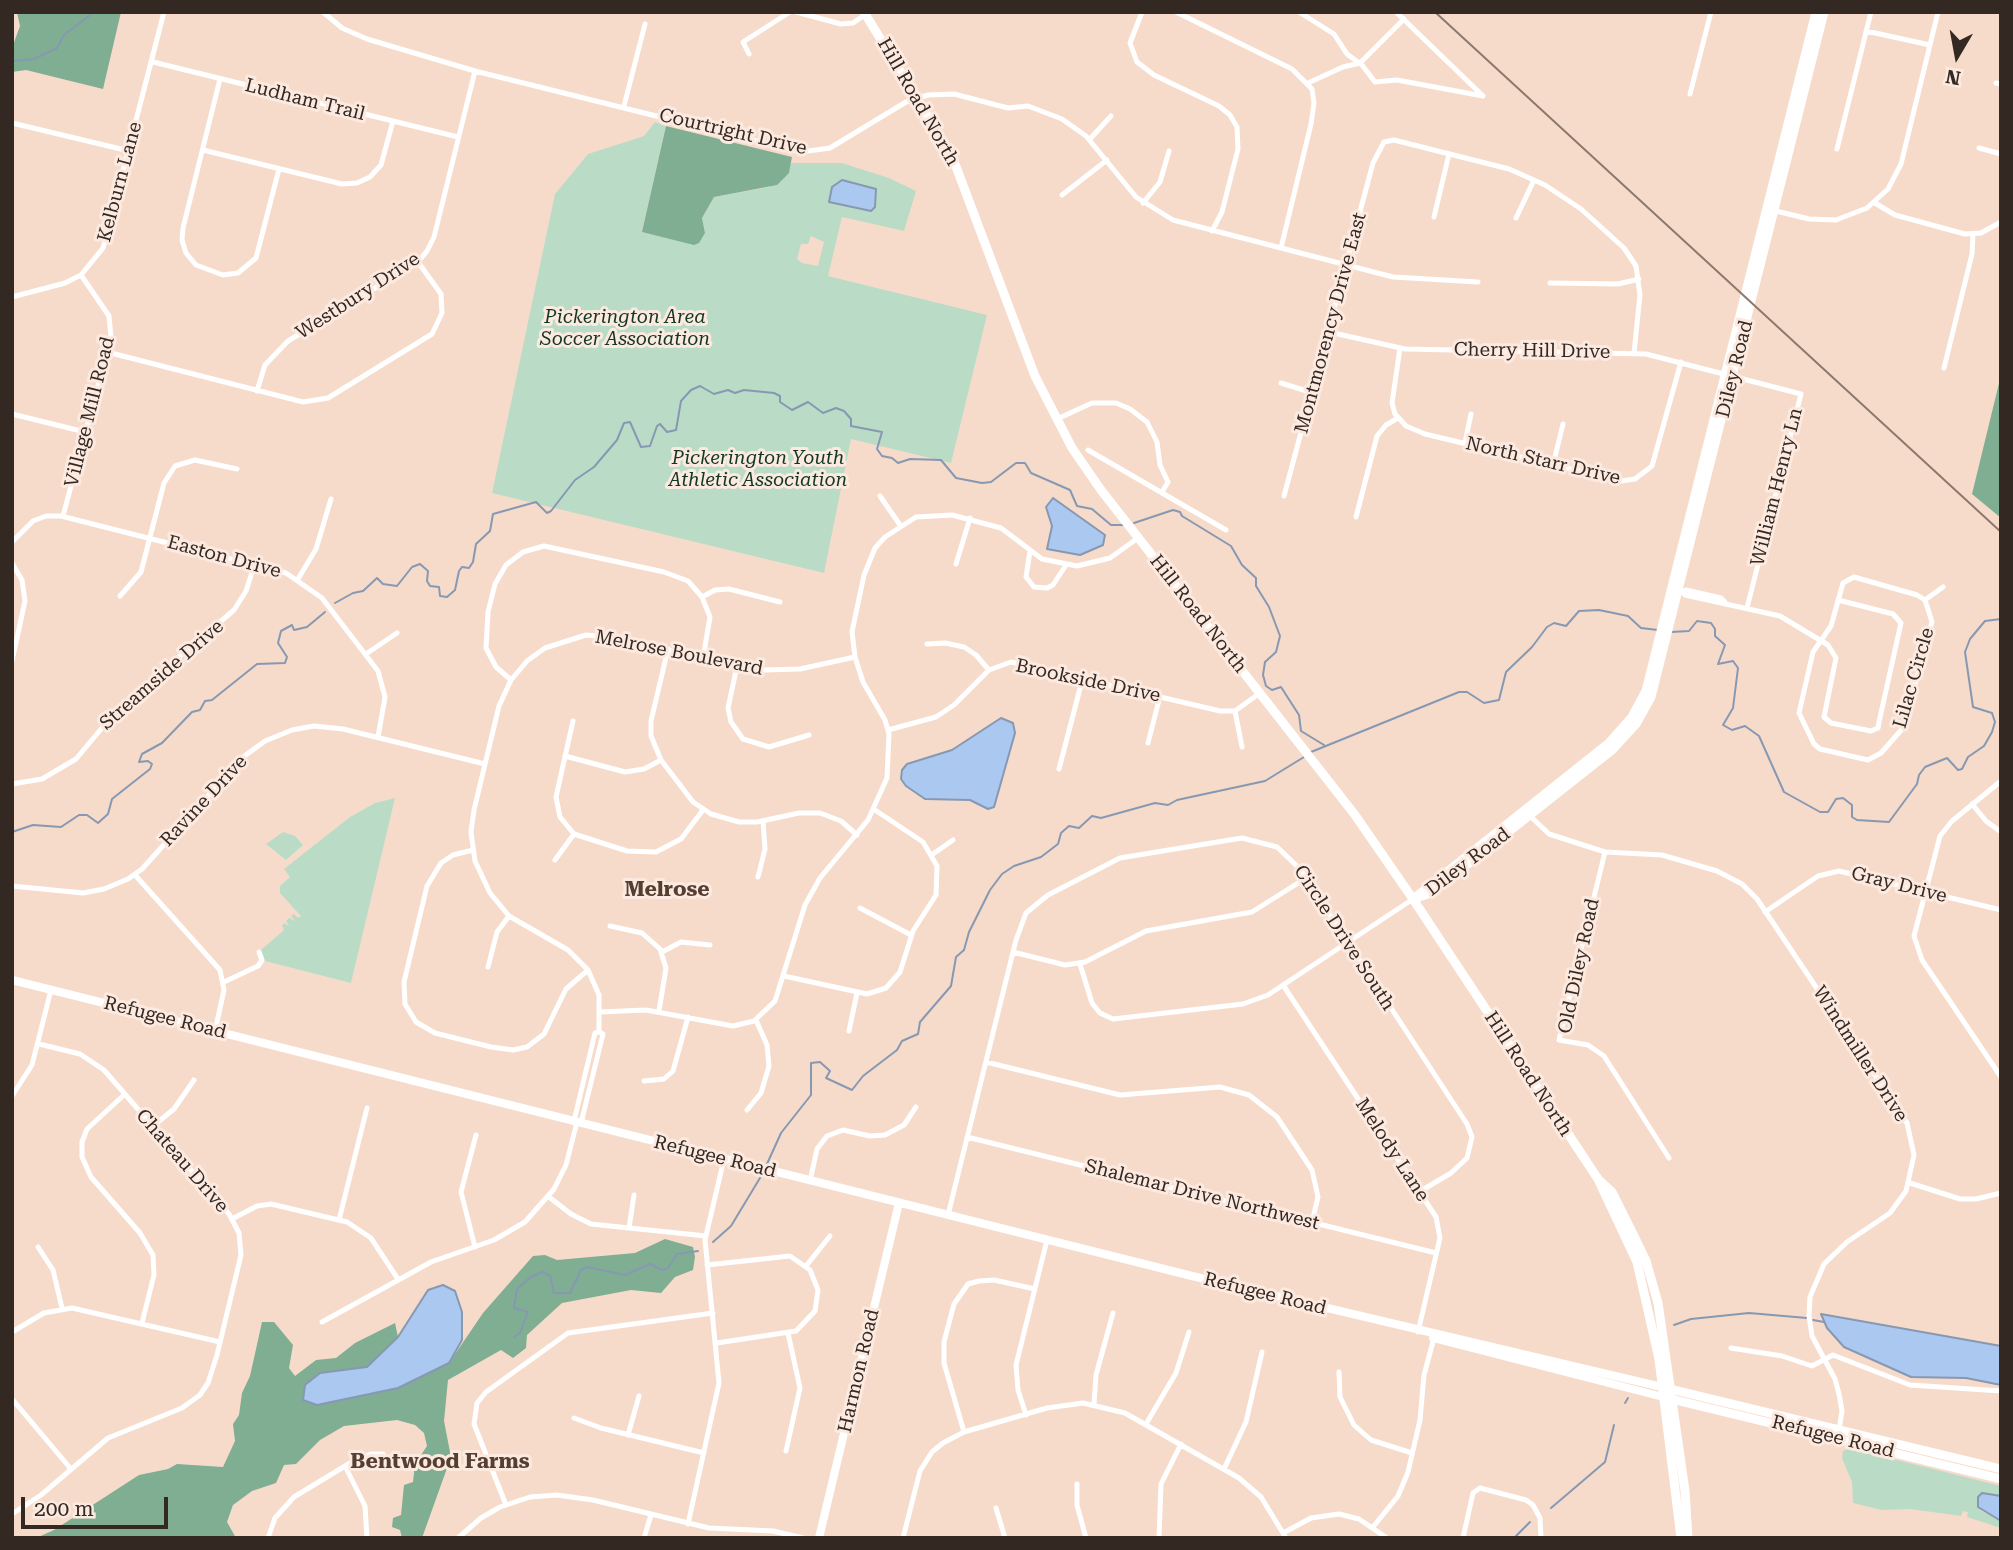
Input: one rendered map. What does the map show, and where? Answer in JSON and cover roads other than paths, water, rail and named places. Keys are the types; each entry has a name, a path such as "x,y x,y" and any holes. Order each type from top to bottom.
{"main road":[{"name":"Diley Road","path":"1413,899 1527,813 1603,748 1624,727 1646,691 1678,591 1816,12"},
{"name":"Diley Road","path":"1770,210 1824,12"},
{"name":"Hill Road North","path":"865,13 918,98 958,170 1035,376 1056,420 1084,467 1317,765 1413,899 1609,1195 1637,1260 1647,1292 1667,1393"},
{"name":"Refugee Road","path":"12,980 1419,1332 1542,1367 1564,1372 1569,1369 1734,1410 1750,1412 1758,1409 2001,1469"},
{"name":"Harmon Road","path":"819,1538 899,1203"},
{"name":"Refugee Road","path":"1434,1337 1667,1393 2001,1479"},
{"path":"1667,1393 1681,1538"},
{"path":"1667,1393 1688,1538"}],"street":[{"name":"Kelburn Lane","path":"81,275 103,248 110,230 164,12"},
{"name":"Courtright Drive","path":"323,12 342,27 367,39 475,71 801,152 830,148 918,98 954,94 1008,108 1028,106 1062,119 1090,139 1143,203 1166,217 1411,281 1478,282"},
{"path":"748,54 743,42 790,12"},
{"path":"796,12 841,24 853,23 865,13"},
{"path":"1142,12 1130,43 1137,62 1154,75 1219,106 1230,115 1237,127 1238,149 1222,212 1212,231"},
{"path":"1176,12 1292,69 1308,83 1314,96 1314,110 1281,248"},
{"path":"1299,12 1318,21 1338,39 1350,57 1360,63 1376,82 1397,80 1483,96 1396,12"},
{"path":"1318,21 1322,12"},
{"path":"1690,94 1711,12"},
{"path":"1837,149 1871,12"},
{"path":"1770,210 1818,220 1851,216 1875,203 1893,181 1901,164 1938,12"},
{"path":"1308,83 1343,67 1360,63 1404,19"},
{"path":"624,106 645,24"},
{"path":"1866,31 1930,46"},
{"name":"Ludham Trail","path":"152,62 458,137"},
{"name":"Westbury Drive","path":"257,391 265,365 288,341 418,262 434,237 475,71"},
{"path":"220,79 181,240 186,253 196,265 223,275 238,273 256,258 279,169"},
{"path":"1090,139 1111,116"},
{"path":"202,150 342,184 357,183 370,177 381,165 393,121"},
{"path":"12,123 129,151"},
{"name":"Montmorency Drive East","path":"1284,496 1379,150 1384,142 1394,140 1449,154"},
{"path":"1979,148 2001,154"},
{"path":"1143,203 1160,183 1169,151"},
{"path":"1434,217 1449,154 1509,169 1569,200 1624,248 1636,266 1639,279 1634,353"},
{"path":"1062,195 1107,160"},
{"path":"1516,218 1534,180"},
{"path":"1875,203 1895,215 1973,234 1988,230 2001,222"},
{"path":"1944,369 1972,254 1973,234"},
{"path":"107,352 303,402 328,398 432,334 442,313 442,294 418,262"},
{"path":"12,297 65,283 81,275"},
{"name":"Village Mill Road","path":"64,516 107,352 109,316 81,275"},
{"path":"1550,283 1618,284 1639,279"},
{"name":"Cherry Hill Drive","path":"1329,332 1400,348 1634,353 1729,375"},
{"path":"1356,517 1377,436 1386,425 1398,418 1392,393 1400,348"},
{"name":"North Starr Drive","path":"1398,418 1419,432 1621,481 1644,475 1655,459 1681,362"},
{"name":"William Henry Ln","path":"1729,375 1801,394 1747,608"},
{"path":"1281,383 1313,393"},
{"path":"1056,420 1093,403 1116,404 1130,409 1147,422 1157,442 1160,465 1168,482 1162,492"},
{"path":"12,414 85,432"},
{"path":"1465,443 1471,414"},
{"path":"1553,465 1563,424"},
{"path":"1088,450 1226,530"},
{"path":"120,596 141,572 164,483 175,466 195,460 237,469"},
{"path":"880,496 900,525"},
{"path":"298,579 316,549 331,499"},
{"path":"600,1012 659,1011 733,1026 756,1020 775,1001 799,918 811,892 875,810 889,770 888,730 863,682 855,657 853,625 864,575 876,548 900,525 930,514 970,518 1007,532 1042,559 1084,566 1123,551 1138,538"},
{"name":"Easton Drive","path":"12,542 33,521 46,516 64,516 255,563 298,579 326,603 379,671 385,690 378,737"},
{"path":"956,564 970,518"},
{"path":"512,680 492,661 485,634 498,578 509,563 523,552 537,547 558,547 664,572 688,581 702,597 710,624 703,658"},
{"path":"1030,551 1026,577 1034,587 1047,588 1053,585 1066,565"},
{"name":"Streamside Drive","path":"12,784 53,775 76,759 117,710 234,610 246,591 255,563"},
{"path":"12,564 22,580 25,601 12,661"},
{"name":"Lilac Circle","path":"1854,578 1912,592 1925,600 1931,622 1905,723 1891,743 1868,760 1820,749 1814,744 1801,718 1799,704 1810,661 1831,626 1838,600 1843,583 1854,578"},
{"path":"1925,600 1943,587"},
{"path":"702,597 715,590 729,589 780,602"},
{"path":"1678,591 1686,590 1721,598 1725,602 1780,615 1821,641 1835,653 1836,658 1824,717 1831,723 1866,731 1875,730 1901,623 1893,614 1838,600"},
{"path":"366,654 397,633"},
{"name":"Melrose Boulevard","path":"322,1322 431,1262 475,1247 516,1228 549,1197 566,1165 595,1032 599,1032 597,988 587,970 568,950 509,916 484,884 473,850 472,817 499,706 512,680 537,653 577,636 608,635 737,666 789,670 855,657"},
{"path":"927,644 945,643 964,647 976,654 989,670"},
{"path":"668,649 651,728 653,743 661,760 689,799 703,810 732,821 764,821 799,813 820,813 841,821 857,835"},
{"name":"Brookside Drive","path":"888,730 923,723 943,713 989,670 1004,663 1018,662 1214,710 1235,710"},
{"path":"737,666 728,708 731,722 743,739 769,747 809,735"},
{"path":"1059,769 1083,677"},
{"path":"1242,747 1235,710 1260,693"},
{"path":"1148,743 1160,696"},
{"path":"573,721 557,783 556,803 563,823 574,834 627,851 656,852 681,839 703,810"},
{"name":"Ravine Drive","path":"12,886 83,893 115,886 135,875 243,757 265,741 292,730 314,726 343,729 485,764"},
{"path":"565,756 625,772 638,771 661,760"},
{"path":"2001,780 1952,821 1940,836 1914,932 1917,951 2001,1077"},
{"path":"1972,804 2001,832"},
{"path":"784,976 857,993 874,994 891,985 900,972 911,935 936,895 938,873 933,855 918,837 875,810"},
{"name":"Windmiller Drive","path":"1527,813 1549,834 1605,852 1662,855 1717,871 1742,884 1765,912 1907,1123 1914,1154 1910,1183 1890,1213 1847,1242 1824,1264 1816,1278 1809,1318 1812,1336 1839,1394 1842,1411 1839,1431"},
{"path":"758,877 765,849 764,821"},
{"path":"555,860 574,834"},
{"name":"Circle Drive South","path":"948,1215 1023,919 1036,903 1127,856 1249,838 1283,851 1306,878 1467,1124 1472,1137 1467,1158 1451,1173 1419,1192"},
{"path":"933,855 953,840"},
{"path":"473,850 453,855 441,863 427,886 404,982 405,1004 416,1022 435,1033 491,1047 513,1050 527,1047 544,1034 570,983 587,970"},
{"name":"Old Diley Road","path":"1605,852 1559,1040 1588,1045 1604,1056 1669,1158"},
{"name":"Gray Drive","path":"1765,912 1818,876 1832,872 1851,872 2001,910"},
{"path":"135,875 216,964 224,982 223,1003 215,1031"},
{"path":"1013,953 1065,965 1080,964 1146,931 1250,913 1306,878"},
{"path":"1080,964 1092,1003 1100,1013 1113,1019 1243,1004 1283,985 1413,899"},
{"path":"860,908 911,935"},
{"path":"488,967 497,932 509,916"},
{"path":"610,926 645,935 662,952 666,975 659,1011"},
{"path":"662,952 681,942 710,945"},
{"path":"224,982 258,967 262,960 259,952"},
{"name":"Melody Lane","path":"1283,985 1438,1223 1440,1238 1419,1332"},
{"path":"12,1096 29,1071 51,990"},
{"path":"849,1031 857,993"},
{"path":"644,1081 664,1079 673,1071 688,1017"},
{"path":"747,1110 761,1093 769,1066 767,1045 756,1020"},
{"name":"Chateau Drive","path":"12,1514 35,1500 108,1438 194,1400 208,1383 241,1255 239,1233 232,1219 125,1094 87,1056 38,1044"},
{"path":"986,1062 1120,1095 1220,1087 1249,1095 1277,1117 1312,1170 1318,1197 1312,1222"},
{"path":"153,1126 174,1109 194,1080"},
{"path":"125,1094 87,1129 82,1142 82,1157 91,1177 140,1233 153,1255 154,1275 142,1323"},
{"path":"810,1181 817,1149 827,1136 843,1130 870,1136 885,1135 904,1125 916,1107"},
{"path":"339,1220 366,1108"},
{"path":"475,1247 461,1192 476,1135"},
{"name":"Shalemar Drive Northwest","path":"967,1137 1436,1253"},
{"path":"688,1524 719,1384 706,1236 724,1159"},
{"path":"1910,1183 1960,1199 1976,1199 2001,1193"},
{"path":"629,1228 634,1195"},
{"path":"549,1197 584,1222 706,1236"},
{"path":"232,1219 257,1206 271,1204 354,1225 371,1238 398,1279"},
{"path":"806,1266 830,1236"},
{"path":"1026,1415 1018,1390 1016,1365 1046,1240"},
{"path":"38,1247 53,1270 62,1308"},
{"path":"707,1265 778,1255 792,1257 806,1266 816,1283 817,1304 807,1323 789,1333 717,1343"},
{"path":"964,1432 944,1363 946,1332 957,1298 968,1284 987,1280 1035,1289"},
{"path":"12,1332 44,1313 62,1308 89,1310 220,1342"},
{"path":"506,1505 479,1445 474,1424 477,1403 486,1392 568,1333 713,1313"},
{"path":"1094,1404 1096,1375 1113,1313"},
{"path":"1146,1424 1176,1373 1189,1332"},
{"path":"786,1451 800,1388 789,1333"},
{"path":"1373,1527 1398,1496 1412,1453 1423,1379 1434,1337"},
{"path":"1731,1348 1782,1356 1812,1366 1833,1355 1910,1385 2001,1391"},
{"path":"1224,1469 1246,1422 1262,1352"},
{"path":"1339,1372 1340,1397 1354,1425 1371,1440 1412,1453"},
{"path":"628,1435 639,1396"},
{"path":"12,1399 71,1469"},
{"path":"903,1538 924,1464 937,1447 964,1432 1068,1404 1094,1404 1114,1408 1224,1469 1261,1497 1284,1535 1311,1518 1331,1514 1352,1517 1373,1527 1387,1538"},
{"path":"574,1418 628,1435 704,1453"},
{"path":"1159,1538 1161,1484 1181,1444"},
{"path":"268,1538 275,1518 289,1502 368,1454 383,1454"},
{"path":"345,1466 365,1506 367,1538"},
{"path":"1077,1484 1077,1505 1086,1538"},
{"path":"1463,1538 1474,1493 1480,1488 1526,1500 1540,1518 1541,1538"},
{"path":"458,1538 481,1518 506,1505 530,1497 557,1495 709,1528 773,1531 803,1538"},
{"path":"996,1508 1004,1538"},
{"path":"644,1538 651,1515"}],"water":[{"path":"842,180 876,189 875,207 871,211 829,202 832,187"},
{"path":"1053,498 1105,535 1103,545 1080,555 1047,549 1052,526 1046,507"},
{"path":"1001,718 1013,723 1015,733 994,807 988,809 970,800 925,799 906,786 901,779 902,770 907,764 952,750"},
{"path":"443,1285 455,1291 462,1312 462,1340 449,1363 398,1388 317,1405 303,1400 305,1385 320,1373 367,1367 398,1337 428,1290"},
{"path":"1821,1314 2001,1346 2001,1385 1966,1378 1911,1377 1844,1347 1827,1328"},
{"path":"1982,1493 2001,1496 2001,1521 1978,1507 1978,1497"}],"waterway":[{"path":"12,61 34,59 57,48 64,35 94,12"},
{"path":"335,603 353,593 363,591 377,578 383,584 397,586 412,567 420,564 428,571 427,581 430,586 439,587 440,596 447,597 455,590 459,571 462,567 469,568 473,562 476,544 490,531 493,514 536,502 547,513 551,511 575,480 594,467 617,440 624,423 630,422 641,447 650,446 660,424 667,432 676,430 681,401 691,390 700,386 714,394 728,390 735,393 744,390 774,393 780,396 780,402 792,410 808,402 823,413 836,408 844,411 851,419 851,426 882,432 877,449 882,456 892,458 898,463 910,459 941,460 956,478 991,482 1016,463 1025,463 1031,473 1070,490 1077,506 1092,509 1111,525 1124,525"},
{"path":"1134,523 1173,510 1231,546 1242,565 1256,578 1256,586 1269,607 1280,636 1276,652 1265,662 1263,675 1266,686 1272,690 1281,687 1299,715 1301,731 1324,745"},
{"path":"1311,752 1459,692 1467,692 1484,703 1499,700 1506,672 1532,647 1547,627 1554,623 1566,626 1579,611 1599,610 1628,616 1641,628 1658,630"},
{"path":"12,832 33,825 61,827 79,815 87,815 98,823 108,814 112,799 150,769 152,764 148,761 139,762 142,754 162,743 192,712 200,710 205,701 212,700 257,664 285,663 287,657 278,643 281,631 292,625 294,630 307,627 325,612"},
{"path":"1671,632 1689,631 1697,621 1711,623 1715,636 1725,645 1718,664 1733,661 1738,668 1733,708 1723,725 1732,730 1745,726 1759,736 1784,792 1820,812 1828,812 1836,799 1843,798 1852,805 1852,817 1857,820 1889,822 1917,784 1925,767 1947,758 1958,770 1962,769 1968,757 1984,746 1992,732 1995,722 1992,713 1973,707 1965,652 1970,639 1985,621 2001,619"},
{"path":"767,1164 781,1133 811,1095 811,1063 820,1062 830,1071 826,1078 852,1090 863,1076 897,1050 902,1041 918,1034 920,1022 951,986 956,957 964,950 969,932 990,890 1002,874 1014,866 1041,857 1058,844 1061,833 1069,826 1079,828 1092,816 1101,818 1155,803 1168,805 1177,800 1265,781 1304,757"},
{"path":"713,1242 731,1226 763,1173"},
{"path":"514,1337 520,1333 528,1312 514,1308 517,1289 531,1277 542,1272 550,1276 554,1293 570,1293 581,1270 587,1267 625,1275 650,1264 662,1270 668,1268 677,1254 698,1251"},
{"path":"1674,1325 1691,1319 1749,1313 1807,1318"},
{"path":"1813,1320 1824,1322"},
{"path":"1625,1403 1628,1398"},
{"path":"1551,1508 1605,1462 1614,1425"},
{"path":"1514,1538 1530,1522"}],"railway":[{"path":"1435,12 2001,532"}],"district":[{"name":"Melrose","path":"667,890"},
{"name":"Bentwood Farms","path":"440,1462"}],"park label":[{"name":"Pickerington Area Soccer Association","path":"625,328"},
{"name":"Pickerington Youth Athletic Association","path":"758,469"}]}
